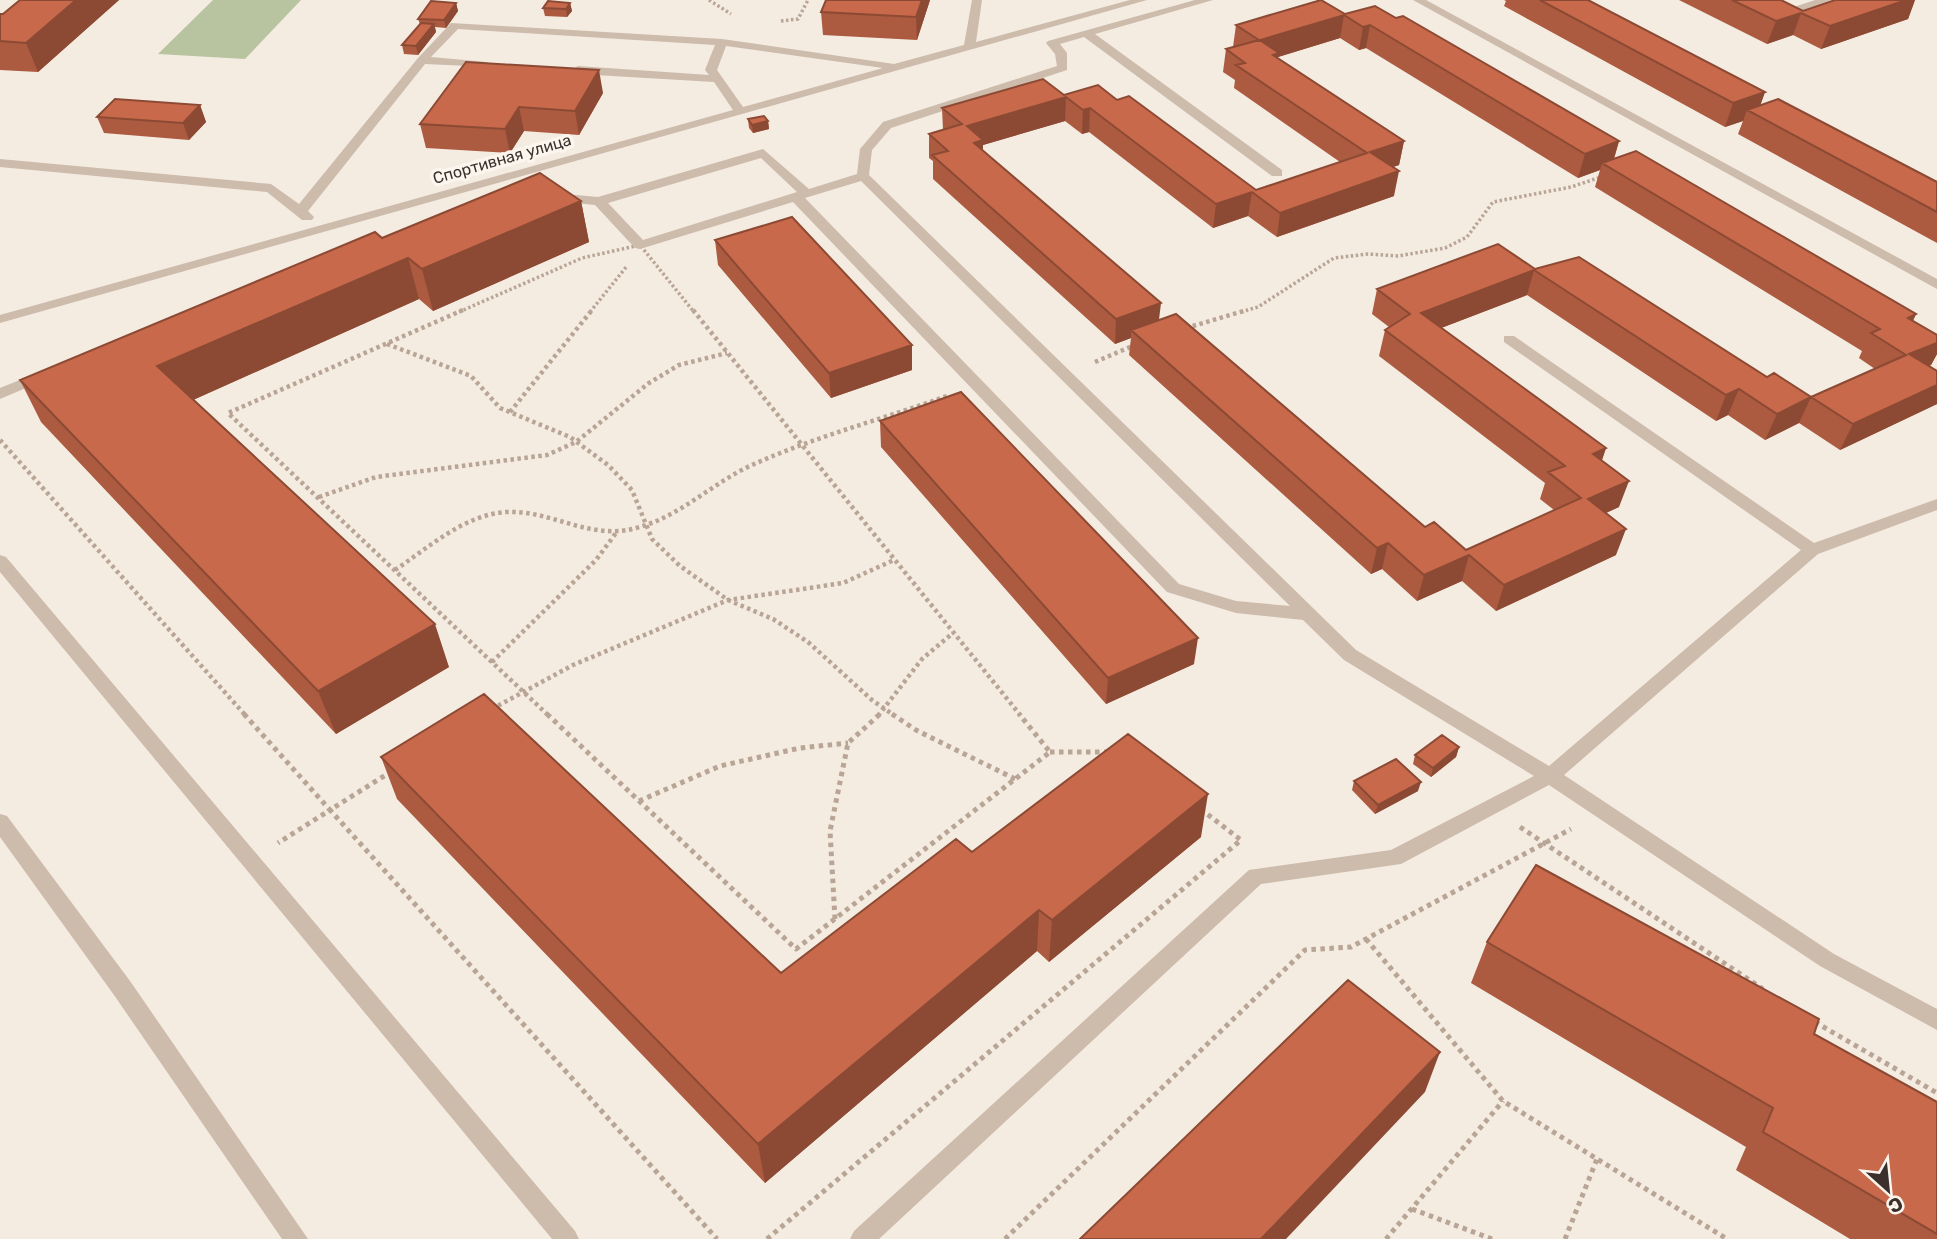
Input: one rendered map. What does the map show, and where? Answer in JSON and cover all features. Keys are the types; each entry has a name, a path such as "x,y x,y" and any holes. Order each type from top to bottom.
{"street":[{"path":"969,47 977,0"},
{"name":"Спортивная улица","path":"0,319 895,66 1142,0"},
{"path":"863,176 866,149 887,125 1063,68 1061,53 1052,43 1208,0"},
{"path":"1418,0 1937,285"},
{"path":"1755,0 1784,14 1826,0"},
{"path":"300,212 422,60 455,25 722,42 895,66"},
{"path":"1086,33 1277,173"},
{"path":"722,42 710,70 739,110"},
{"path":"422,60 501,65"},
{"path":"569,70 718,79"},
{"path":"535,196 599,201 763,153 978,385 1173,588 1236,607 1309,614"},
{"path":"0,163 271,188 321,228"},
{"path":"599,201 637,249 863,176"},
{"path":"863,176 1350,655 1550,776 1827,960 1937,1020"},
{"path":"1509,339 1812,550"},
{"path":"0,394 50,373"},
{"path":"862,1239 1256,876 1394,858 1550,776 1812,550 1937,503"},
{"path":"0,561 567,1239"},
{"path":"0,821 122,988 296,1239"}],"path":[{"path":"709,0 740,18"},
{"path":"774,20 798,19 808,0"},
{"path":"1184,328 1258,307 1334,258 1368,254 1398,256 1445,248 1468,237 1493,202 1571,187 1609,174"},
{"path":"599,243 609,252"},
{"path":"1050,752 727,353 637,249 582,258 228,412 796,949 1050,752 1114,752"},
{"path":"510,412 629,262"},
{"path":"1065,375 1144,341"},
{"path":"387,344 471,376 500,408 576,442 608,465 632,490 652,540 680,566 728,600 773,619 808,642 885,709 916,730 1015,779"},
{"path":"318,498 376,477 547,455 576,442 649,383 679,365 727,353"},
{"path":"395,570 473,520 496,513 524,513 566,527 617,532 644,525 680,510 726,478 752,465 978,385"},
{"path":"0,440 717,1239"},
{"path":"492,662 596,560 617,532"},
{"path":"488,711 573,664 728,600 843,583 894,560"},
{"path":"835,919 830,831 848,743 885,709 922,660 953,633"},
{"path":"639,801 720,766 800,748 848,743"},
{"path":"250,860 398,768"},
{"path":"766,1239 1241,840 1199,808"},
{"path":"1490,808 1775,997"},
{"path":"1005,1239 1305,950 1351,947 1604,811"},
{"path":"1367,939 1503,1101 1727,1239"},
{"path":"1810,1019 1937,1093"},
{"path":"1386,1239 1503,1101"},
{"path":"1565,1239 1597,1158"},
{"path":"1412,1209 1492,1239"}],"green space":[{"path":"213,0 301,0 245,59 158,54"}],"building":[{"path":"20,0 76,0 26,43 0,41 0,14"},
{"path":"826,0 922,0 916,17 821,12"},
{"path":"1321,0 1345,14 1375,6 1396,18 1403,16 1619,141 1585,154 1370,25 1363,27 1344,15 1260,40 1279,53 1273,55 1404,141 1370,152 1399,171 1280,213 1252,192 1216,204 1090,108 1083,110 1066,97 967,126 983,140 974,143 1161,303 1116,319 932,155 948,151 929,134 962,124 942,108 1043,79 1064,95 1098,85 1117,100 1129,96 1256,190 1367,153 1236,65 1245,63 1226,49 1259,40 1236,25"},
{"path":"1540,0 1588,0 1765,92 1733,103"},
{"path":"1732,0 1781,0 1803,11 1835,0 1906,0 1830,26 1801,13 1776,21"},
{"path":"431,1 456,3 444,20 418,19"},
{"path":"548,1 570,3 566,9 543,8"},
{"path":"421,23 434,24 416,46 402,45"},
{"path":"466,62 599,70 575,111 519,107 505,129 420,124"},
{"path":"115,99 200,105 183,123 97,117"},
{"path":"1778,99 1937,182 1937,212 1747,110"},
{"path":"764,116 768,121 752,125 748,119"},
{"path":"1636,151 1916,314 1908,318 1937,335 1937,343 1909,354 1937,371 1937,385 1853,424 1811,397 1906,355 1871,333 1880,329 1602,163"},
{"path":"540,173 581,201 422,269 408,258 157,366 435,624 318,691 20,380 375,232 382,238"},
{"path":"792,217 912,345 829,373 715,240"},
{"path":"1498,244 1535,269 1579,257 1767,377 1774,373 1811,397 1777,414 1739,389 1726,395 1534,270 1421,313 1606,448 1593,454 1629,481 1588,499 1626,529 1504,585 1469,555 1424,575 1388,543 1377,548 1131,330 1176,314 1425,527 1434,522 1466,550 1581,498 1548,472 1565,466 1385,330 1410,314 1377,289"},
{"path":"961,392 1198,638 1108,678 880,421"},
{"path":"484,694 781,973 956,839 972,852 1128,734 1208,794 1052,920 1039,910 758,1144 381,757"},
{"path":"1442,735 1459,747 1433,768 1415,755"},
{"path":"1396,759 1421,782 1378,805 1354,781"},
{"path":"1536,865 1819,1019 1814,1034 1937,1102 1937,1234 1763,1132 1773,1108 1487,942"},
{"path":"1348,980 1440,1052 1261,1239 1080,1239"}]}
